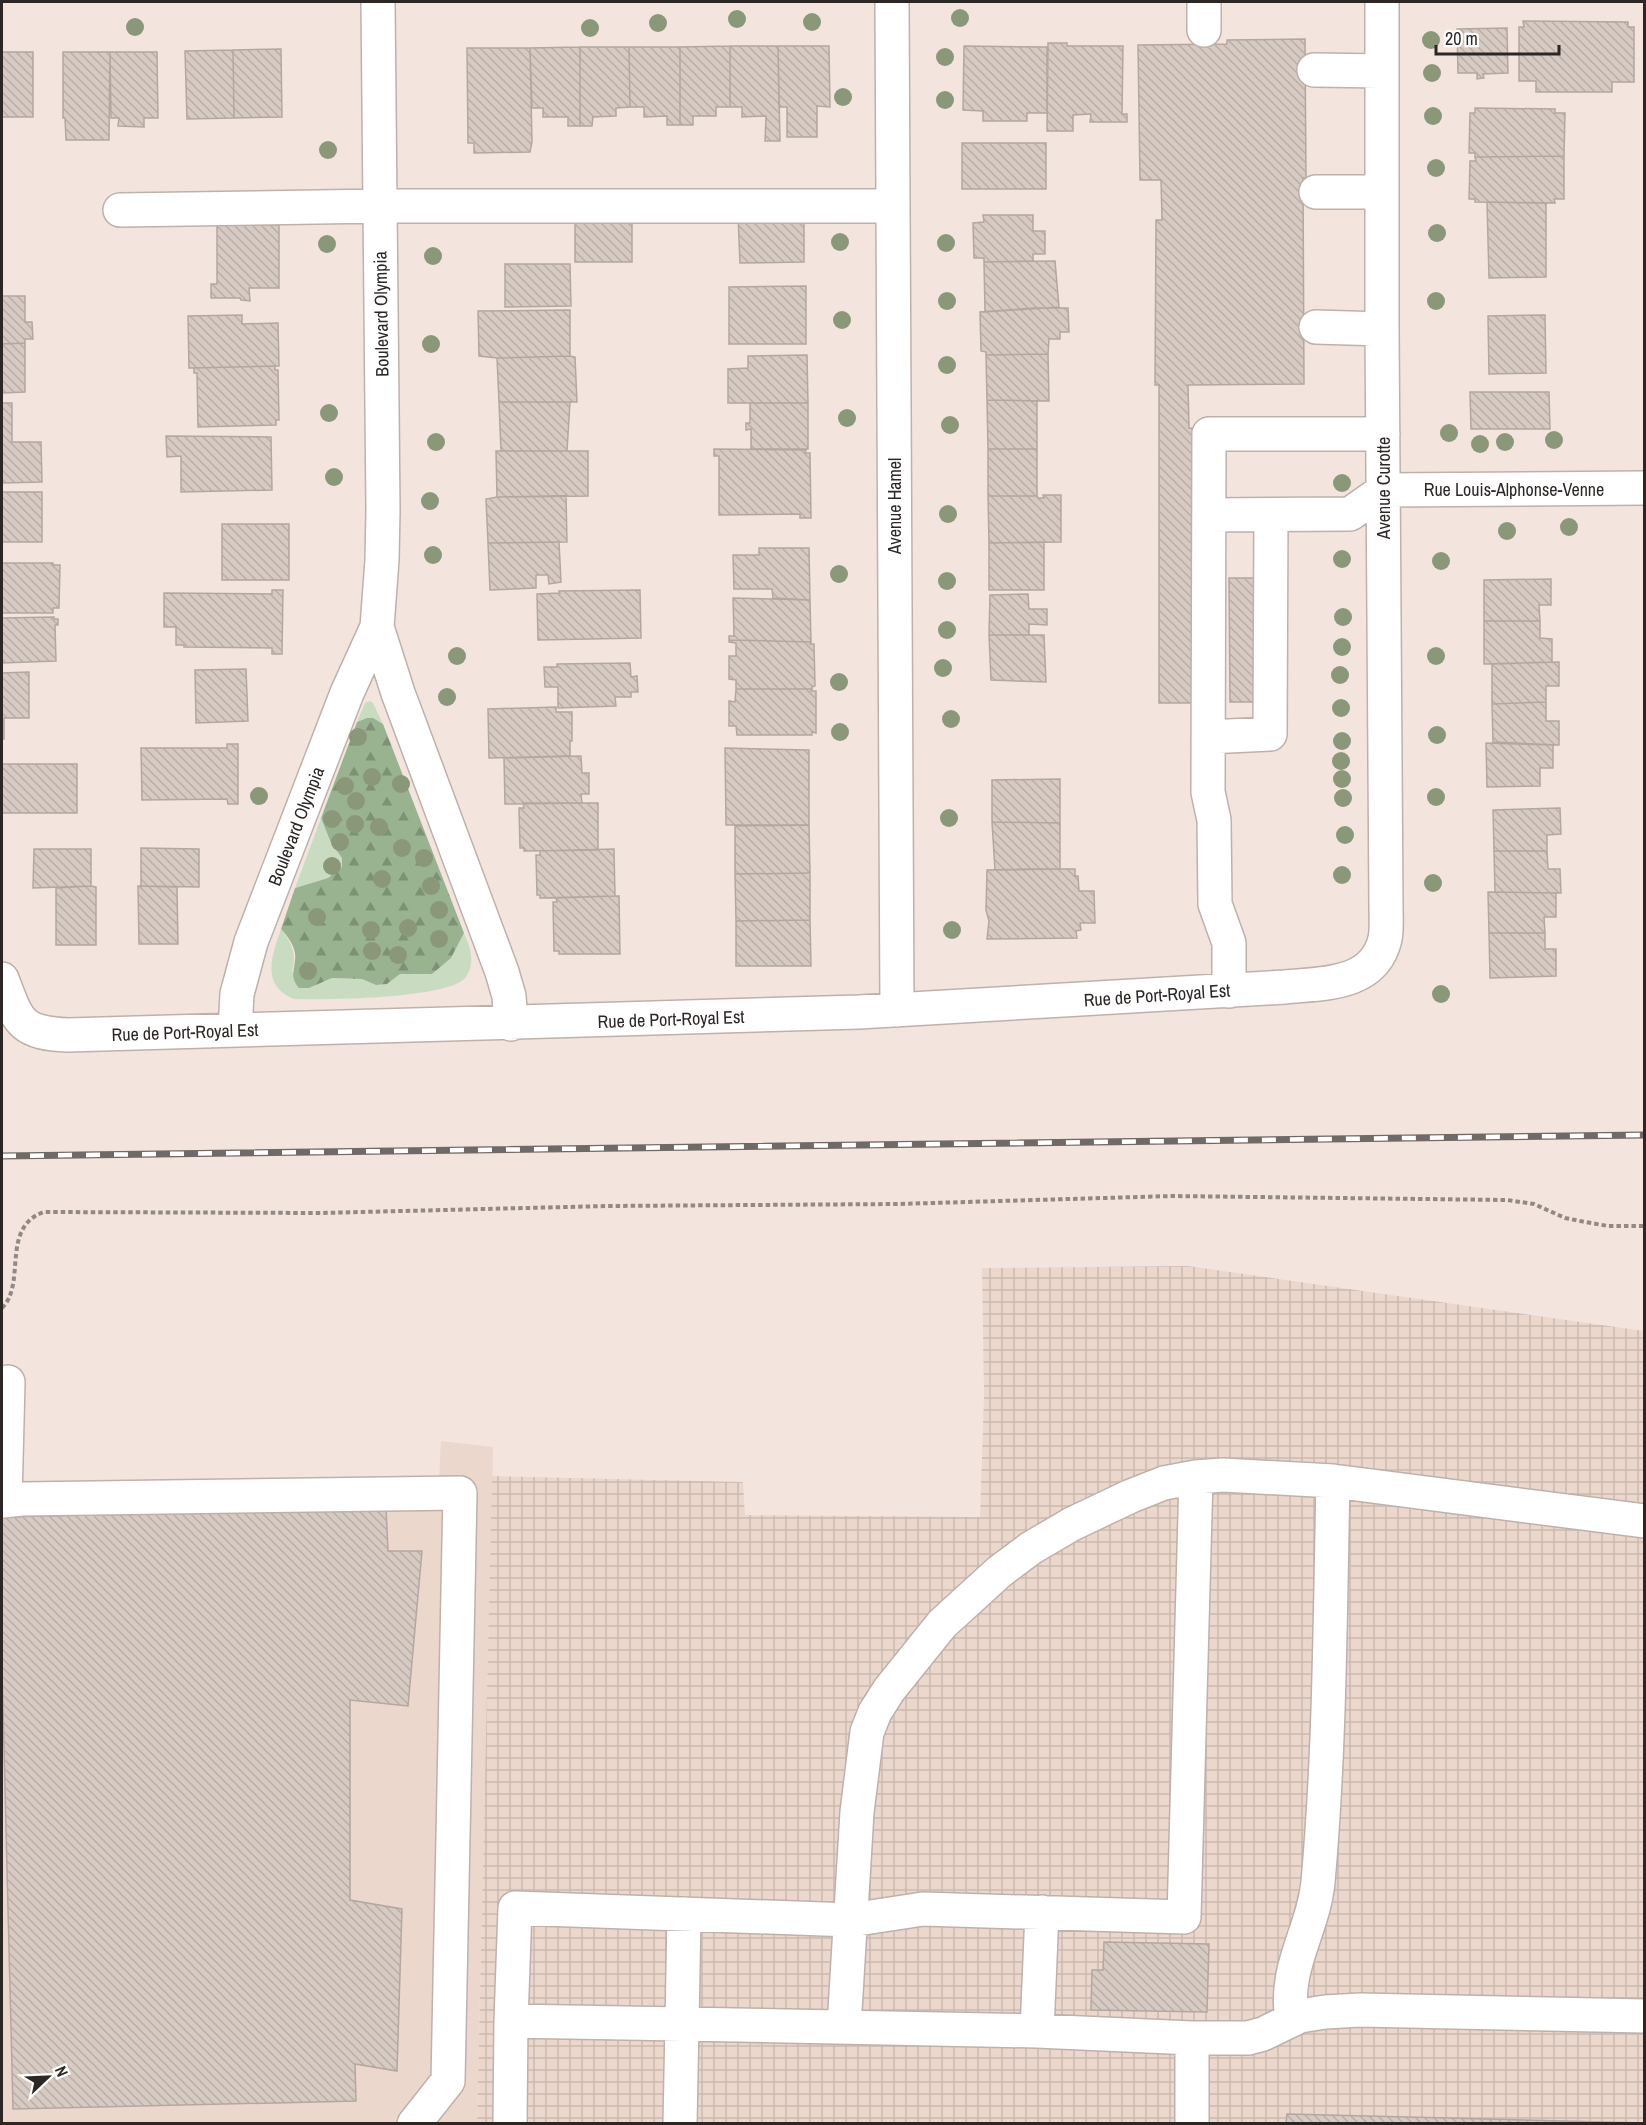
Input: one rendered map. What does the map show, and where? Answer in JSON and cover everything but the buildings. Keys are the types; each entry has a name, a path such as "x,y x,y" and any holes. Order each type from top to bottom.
{"street":[{"name":"Boulevard Olympia","path":"235,1030 237,994 251,942 347,693 377,627 383,510 378,2"},
{"name":"Avenue Hamel","path":"892,2 897,1010"},
{"name":"Avenue Curotte","path":"1368,969 1381,950 1385,938 1386,922 1382,2"},
{"path":"1314,70 1382,71"},
{"path":"1316,192 1382,192"},
{"path":"120,210 380,206 892,206"},
{"path":"1316,327 1382,329"},
{"path":"1229,991 1228,943 1215,904 1214,820 1208,792 1209,434 1383,434"},
{"name":"Rue Louis-Alphonse-Venne","path":"1384,490 1644,488"},
{"path":"1209,515 1350,514 1384,490"},
{"path":"1208,736 1270,734 1271,515"},
{"name":"Boulevard Olympia","path":"377,627 398,693 502,972 509,996 511,1024"},
{"name":"Rue de Port-Royal Est","path":"2,979 19,1018 25,1026 41,1033 68,1035 511,1024 897,1010 1229,991 1341,981 1368,969"},
{"path":"9,1382 3,1501 460,1494 448,2081 414,2124"},
{"path":"844,2027 857,1812 867,1732 875,1712 889,1690 942,1624 999,1572 1031,1548 1072,1524 1164,1483 1223,1475 1333,1481 1644,1521"},
{"path":"510,2124 515,1908 851,1920 923,1909 1184,1917 1196,1477"},
{"path":"1292,2020 1289,2002 1290,1985 1317,1893 1324,1811 1333,1481"},
{"path":"1037,2031 1042,1912"},
{"path":"680,2124 684,1914"},
{"path":"511,2021 1037,2031 1192,2038 1248,2038 1263,2034 1292,2020 1325,2012 1360,2010 1644,2016"},
{"path":"1192,2038 1192,2124"}],"path":[{"path":"22,1220 44,1212 321,1213 606,1206 897,1204 1184,1196 1507,1200 1534,1204 1565,1218 1584,1222 1608,1226 1644,1226"},
{"path":"2,1308 8,1298 9,1260"}],"shaded area":[{"path":"1188,1266 1644,1331 1644,2123 477,2124 492,1476 743,1482 745,1515 980,1517 984,1395 982,1268"},
{"path":"441,1441 493,1447 477,2123 2,2123 2,1479 44,1488 439,1478"}],"green space":[{"path":"370,701 383,724 370,719 357,722 365,703"},
{"path":"373,718 383,724 464,933 451,958 432,974 400,974 387,984 376,985 362,979 332,978 309,988 299,988 293,971 295,951 281,929 295,888 328,878 342,867 342,858 331,843 321,818 357,722"},
{"path":"321,818 331,843 342,858 342,867 328,878 295,888"},
{"path":"281,929 293,949 292,971 309,988 332,978 363,979 376,985 387,984 400,974 413,973 451,958 464,933 470,949 471,966 466,977 455,984 436,990 385,997 294,999 276,986 271,969 274,949"}],"railway":[{"path":"2,1156 1644,1135"}]}
